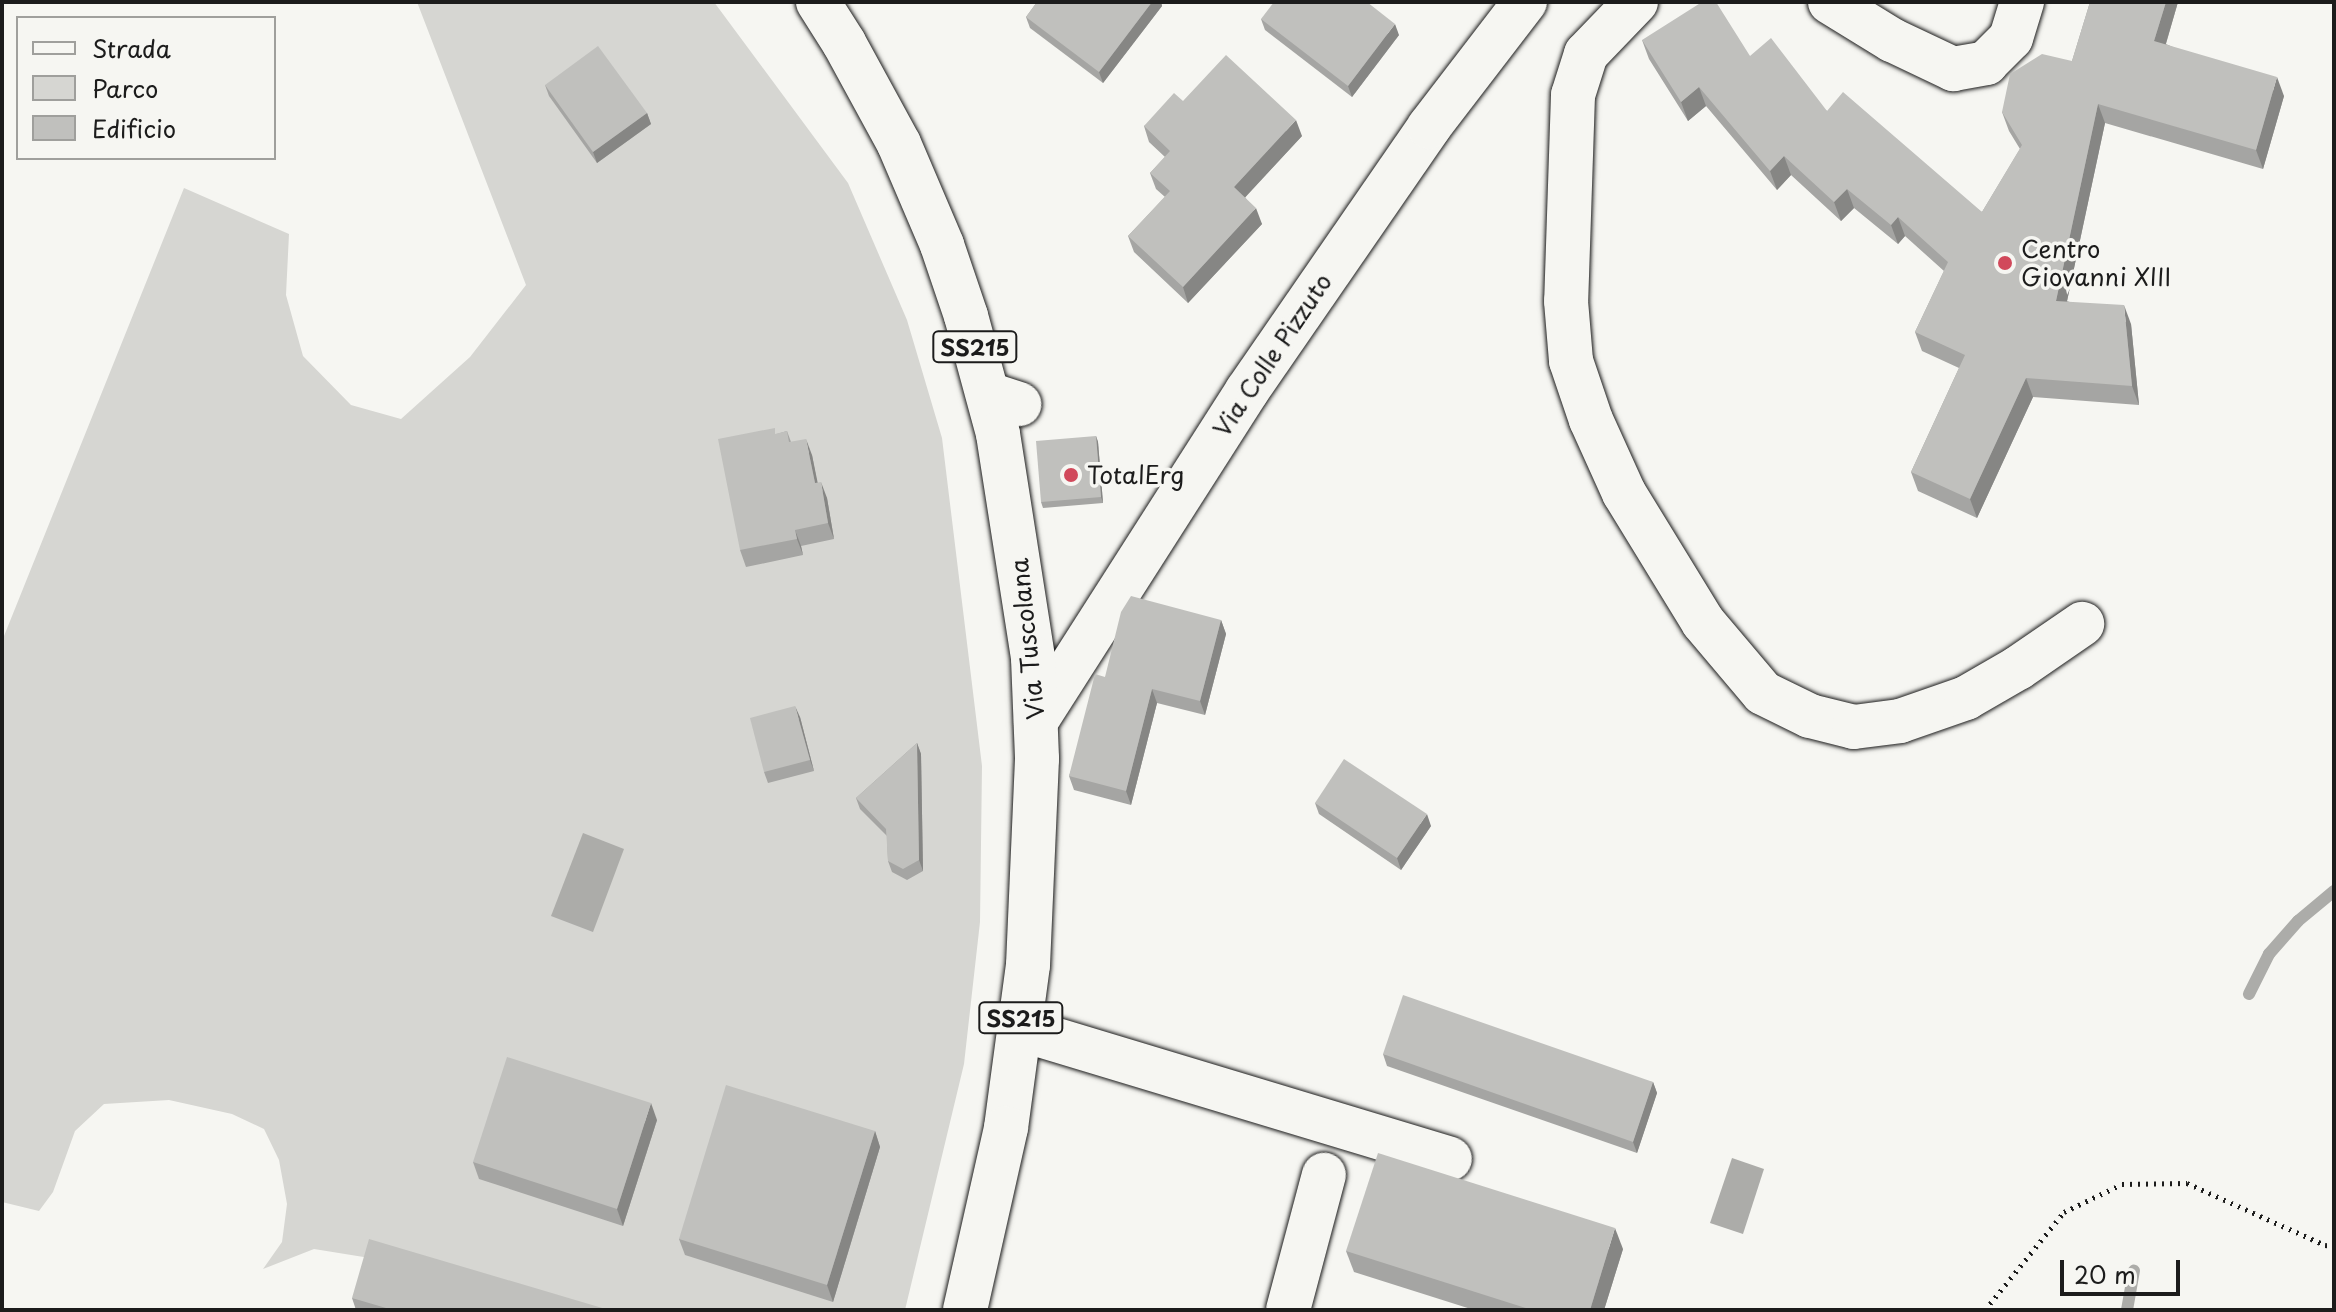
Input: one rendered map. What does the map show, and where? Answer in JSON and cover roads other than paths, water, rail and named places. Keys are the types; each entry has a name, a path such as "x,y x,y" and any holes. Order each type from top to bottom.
{"main road":[{"name":"Via Tuscolana","path":"818,2 866,82 910,170 1003,399 1036,607 1035,861 1020,1029 1004,1142 965,1310"},
{"name":"Via Colle Pizzuto","path":"1036,721 1210,445 1429,127 1525,2"},
{"path":"1636,2 1586,54 1573,95 1566,301 1571,361 1591,420 1624,493 1703,622 1763,693 1810,716 1854,727 1900,721 1966,698 2018,668 2082,624"},
{"path":"1830,2 1892,40 1953,69 1986,63 2011,38 2022,2"},
{"path":"1020,1029 1450,1159"},
{"path":"1288,1310 1324,1175"}],"waterway":[{"path":"2249,994 2269,954 2298,921 2334,891"},
{"path":"2127,1310 2134,1271"}],"place":[{"name":"Centro Giovanni XIII","path":"2005,263"},
{"name":"TotalErg","path":"1071,475"}]}
